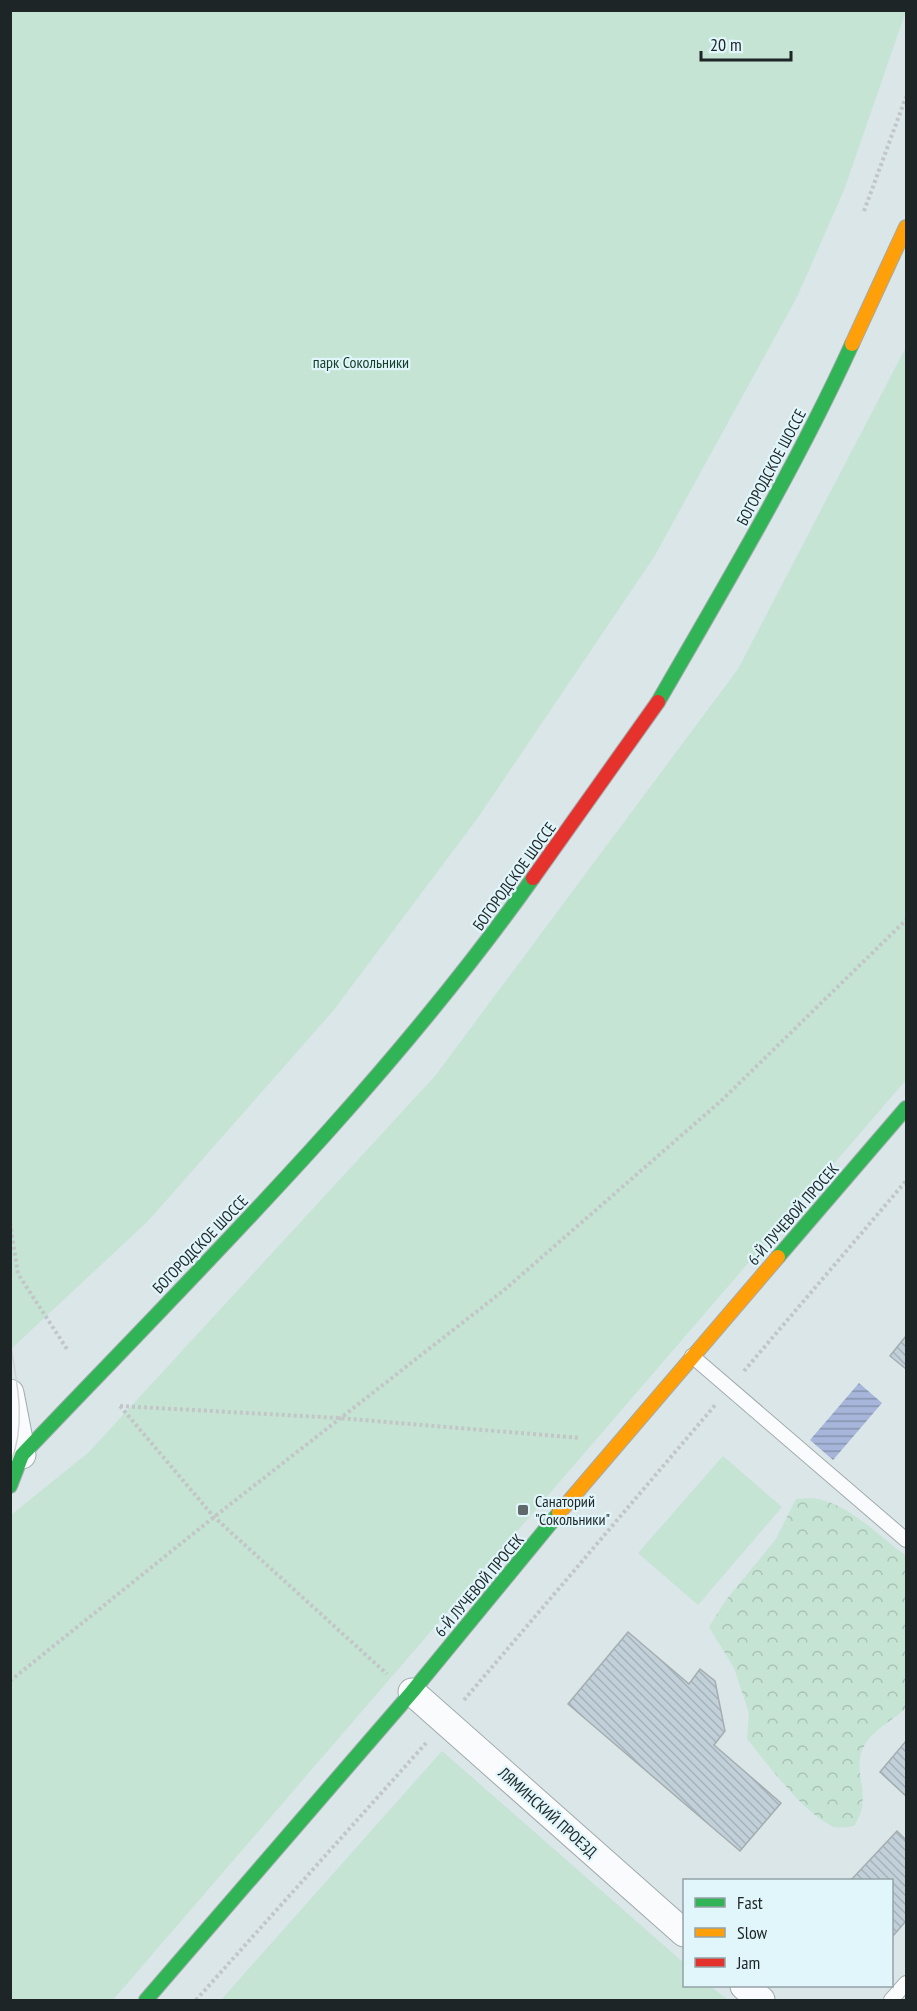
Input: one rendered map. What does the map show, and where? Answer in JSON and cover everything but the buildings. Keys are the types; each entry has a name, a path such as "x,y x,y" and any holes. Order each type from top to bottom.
{"main road":[{"name":"БОГОРОДСКОЕ ШОССЕ","path":"10,1486 16,1457 300,1164 404,1043 510,911 656,706 738,563 831,390 906,227"},
{"name":"6-Й ЛУЧЕВОЙ ПРОСЕК","path":"146,2001 412,1692 619,1441 906,1108"}],"street":[{"path":"10,1393 16,1457"},
{"name":"ЛЯМИНСКИЙ ПРОЕЗД","path":"412,1692 683,1932"},
{"path":"745,1987 761,2001"}],"lane":[{"path":"692,1356 906,1540"},
{"path":"891,2001 906,1983"}],"path":[{"path":"864,211 906,97"},
{"path":"10,1681 214,1516 503,1291 696,1123 906,920"},
{"path":"196,2001 445,1722 906,1181"},
{"path":"10,1223 18,1274 67,1348"},
{"path":"412,1692 386,1673 214,1516 120,1406 339,1418 619,1441"}],"green space":[{"name":"парк Сокольники","path":"11,10 906,11 844,190 797,297 654,557 477,819 333,1011 148,1221 11,1349"},
{"path":"906,347 906,1080 113,2000 11,2000 11,1515 89,1452 435,1076 738,669"},
{"path":"723,1456 782,1507 698,1605 638,1553"},
{"path":"812,1498 838,1506 850,1513 906,1556 906,1708 867,1741 860,1762 863,1793 860,1814 854,1826 847,1827 835,1827 812,1812 788,1788 747,1739 749,1713 734,1668 709,1627 726,1600 776,1539 796,1499"},
{"path":"442,1751 683,1962 683,1987 711,1987 728,2000 221,2000"}],"water":[{"path":"859,1383 882,1403 833,1460 810,1440"}],"tram line":[{"path":"10,1342 19,1403 18,1434 10,1464"}],"traffic: fast":[{"path":"658,702 784,480 852,344"},
{"path":"10,1486 22,1455 222,1246 353,1104 476,955 533,878"},
{"path":"778,1257 906,1108"},
{"path":"146,2000 412,1692 559,1513"}],"traffic: slow":[{"path":"852,344 906,227"},
{"path":"559,1513 778,1257"}],"traffic: jam":[{"path":"533,878 658,702"}],"place":[{"name":"Санаторий \"Сокольники\"","path":"523,1510"}]}
